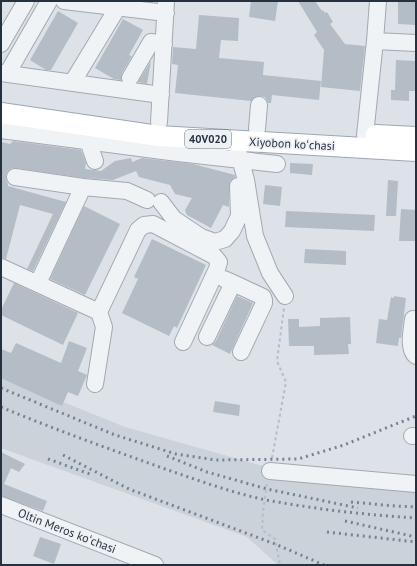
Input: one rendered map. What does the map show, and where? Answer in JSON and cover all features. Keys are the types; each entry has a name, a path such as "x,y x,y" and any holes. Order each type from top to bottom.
{"main road":[{"name":"Xiyobon koʻchasi","path":"1,100 159,122 257,129 365,142 416,151"},
{"name":"Xiyobon koʻchasi","path":"1,113 21,125 89,134 159,136 178,145 236,153 416,137"}],"street":[{"path":"1,44 26,1"},
{"path":"49,1 4,73 161,95"},
{"path":"64,1 118,7 166,7 159,122"},
{"path":"365,142 378,1"},
{"path":"72,82 118,7"},
{"path":"130,78 151,42 164,44"},
{"path":"375,42 416,43"},
{"path":"257,129 260,105"},
{"path":"1,130 21,125"},
{"path":"89,134 95,160"},
{"path":"236,153 277,164"},
{"path":"15,177 83,187 127,191 154,201 174,219 201,237 215,242 225,239 232,231 239,216 236,153"},
{"path":"236,153 246,180 255,236 270,274 285,296"},
{"path":"38,283 83,187"},
{"path":"95,384 104,327 99,312 138,230 144,225 153,224 214,256 219,262 215,274 183,342"},
{"path":"1,266 99,312"},
{"path":"215,274 263,298 264,300 264,303 241,352"},
{"path":"207,337 233,283"},
{"path":"413,319 411,350 416,356"},
{"path":"270,471 416,484"},
{"name":"Oltin Meros koʻchasi","path":"1,505 155,565"}],"path":[{"path":"280,565 275,539 262,530 263,511 286,382 277,361 285,296"}],"shaded area":[{"path":"1,377 125,427 316,481 416,492 416,565 278,565 247,537 1,448"}],"building":[{"path":"251,1 278,1 275,21 249,17"},
{"path":"298,1 315,1 322,11 323,10 325,13 327,12 333,22 330,24 345,44 365,46 360,91 321,87 324,50 314,35 317,32"},
{"path":"398,1 416,1 416,25 398,24"},
{"path":"58,11 78,23 51,70 46,70 30,60"},
{"path":"199,15 239,18 238,41 221,40 219,58 264,62 263,75 321,81 319,100 272,95 271,103 268,103 265,97 260,96 255,97 251,101 175,93 178,65 172,64 173,47 196,49"},
{"path":"123,19 143,30 129,55 132,56 122,73 121,80 114,79 95,68"},
{"path":"396,60 416,61 416,91 409,91 409,101 391,100 391,90 395,90"},
{"path":"151,61 147,84 138,82"},
{"path":"13,141 81,150 86,163 85,169 101,171 115,161 131,158 132,162 142,158 193,164 235,175 235,177 230,181 229,186 229,207 223,205 211,228 187,215 185,210 192,198 175,194 170,185 139,177 136,171 113,180 84,178 12,168 6,175 8,186 66,202 33,271 27,269 53,214 20,205 6,259 1,258 1,142 10,144"},
{"path":"290,163 313,164 312,175 290,173"},
{"path":"388,180 398,181 396,216 386,216"},
{"path":"265,185 282,187 280,206 263,204"},
{"path":"84,206 120,224 85,295 50,279"},
{"path":"401,209 416,210 416,241 399,241"},
{"path":"286,211 375,215 374,231 285,227"},
{"path":"152,239 206,265 177,328 174,326 169,336 122,313 138,279 134,277"},
{"path":"305,249 346,251 346,265 304,263"},
{"path":"14,283 78,313 63,345 1,315 1,310"},
{"path":"237,296 253,303 230,354 212,345 216,341"},
{"path":"394,296 406,298 401,338 399,338 398,346 376,343 379,319 387,320 391,297 394,298"},
{"path":"350,317 351,344 348,344 349,354 314,355 314,346 289,346 288,319 299,319 299,327 320,326 320,318"},
{"path":"69,341 87,348 78,371 87,375 78,396 68,392 62,406 1,378 1,349 11,353 16,343 61,363"},
{"path":"215,401 240,405 239,416 213,412"},
{"path":"1,452 25,464 19,472 11,468 4,484 47,501 43,511 1,496"},
{"path":"40,537 61,544 54,564 33,556"}],"railway":[{"path":"1,388 115,435 176,454 216,460 298,459 344,445 416,416"},
{"path":"1,407 126,455 241,494 266,500 322,509 416,518"},
{"path":"63,455 129,489 275,544 324,565"},
{"path":"167,456 207,472 267,489 358,508"},
{"path":"48,459 90,474"},
{"path":"351,502 416,507"},
{"path":"345,521 416,537"},
{"path":"327,532 416,542"}]}
